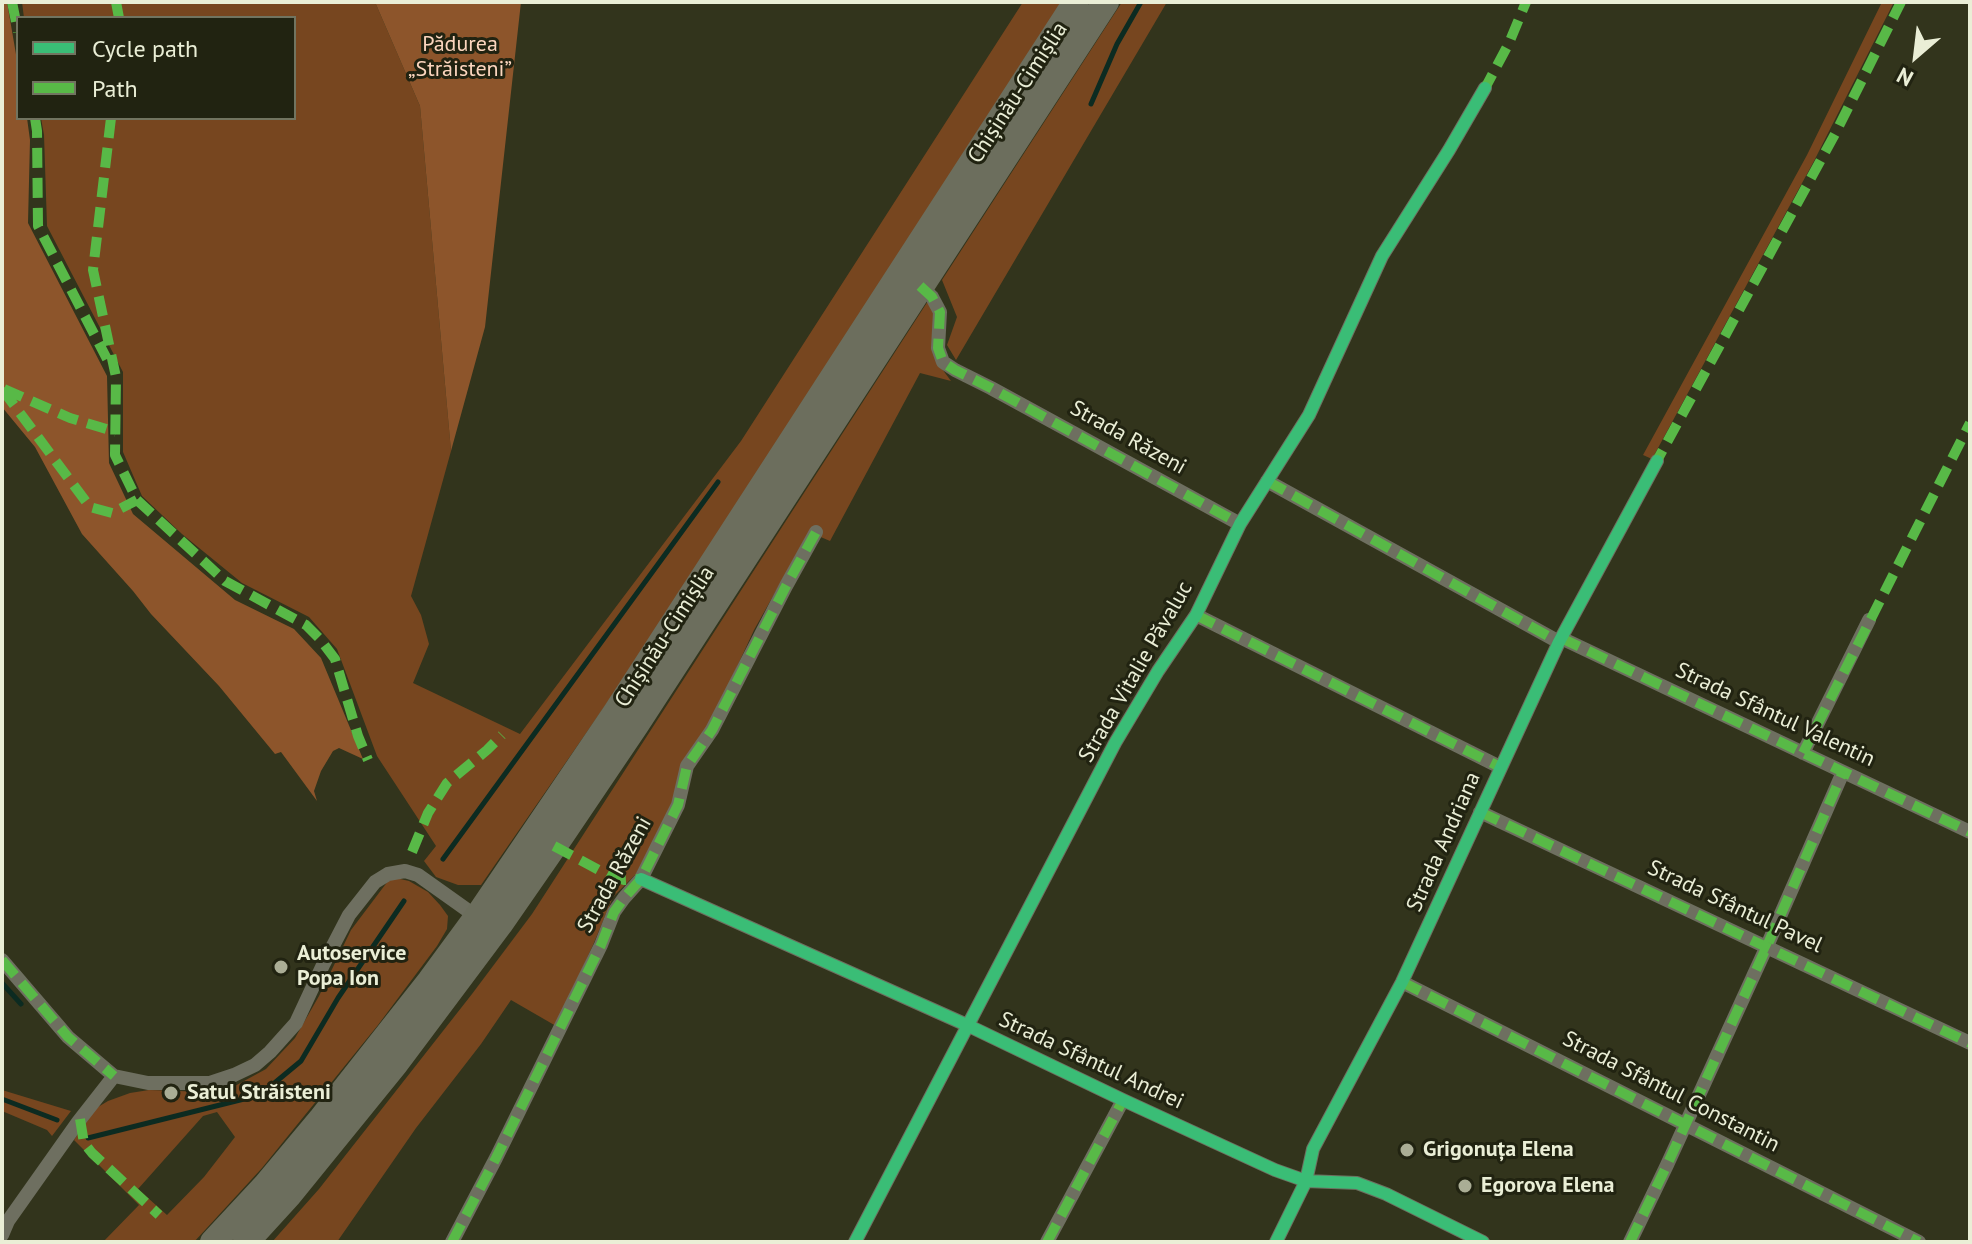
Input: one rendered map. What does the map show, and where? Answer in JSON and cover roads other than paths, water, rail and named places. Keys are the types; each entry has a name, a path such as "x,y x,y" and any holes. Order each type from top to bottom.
{"highway":[{"name":"Chișinău-Cimișlia","path":"213,1242 322,1118 477,917 633,686 1076,2"},
{"name":"Chișinău-Cimișlia","path":"246,1242 288,1196 396,1063 500,924 636,725 1106,2"}],"street":[{"name":"Strada Vitalie Păvaluc","path":"855,1242 1115,743 1196,615 1240,524 1309,415 1382,256 1485,88"},
{"name":"Strada Răzeni","path":"920,286 932,297 940,312 938,348 943,362 1240,524"},
{"name":"Strada Andriana","path":"1276,1242 1306,1181 1313,1149 1402,982 1560,640 1657,461"},
{"name":"Strada Sfântul Valentin","path":"1267,481 1560,640 1970,832"},
{"name":"Strada Răzeni","path":"452,1242 587,973 614,912 641,879 678,805 687,766 712,730 816,532"},
{"name":"Strada Vitalie Păvaluc","path":"1196,615 1500,767"},
{"path":"1803,753 1869,620"},
{"path":"1630,1242 1767,946 1843,772"},
{"name":"Strada Sfântul Pavel","path":"1480,812 1970,1043"},
{"path":"2,960 68,1037 114,1076 148,1083 210,1083 255,1065 296,1023 349,915 375,882 388,874 405,871 418,875 477,917"},
{"name":"Strada Sfântul Andrei","path":"641,879 969,1026 1275,1170 1306,1181 1357,1183 1483,1242"},
{"name":"Strada Sfântul Constantin","path":"1402,982 1919,1242"},
{"path":"2,1235 8,1221 114,1076"},
{"path":"1047,1242 1123,1100"}],"waterway":[{"path":"1091,104 1117,44 1141,2"},
{"path":"443,859 718,482"},
{"path":"88,1138 260,1095 301,1061 338,998 404,901"},
{"path":"2,983 21,1004"},
{"path":"2,1099 57,1120"}],"place":[{"name":"Autoservice Popa Ion","path":"281,967"},
{"name":"Satul Străisteni","path":"171,1093"},
{"name":"Grigonuța Elena","path":"1407,1150"},
{"name":"Egorova Elena","path":"1465,1186"}],"park label":[{"name":"Pădurea „Străisteni”","path":"460,58"}]}
